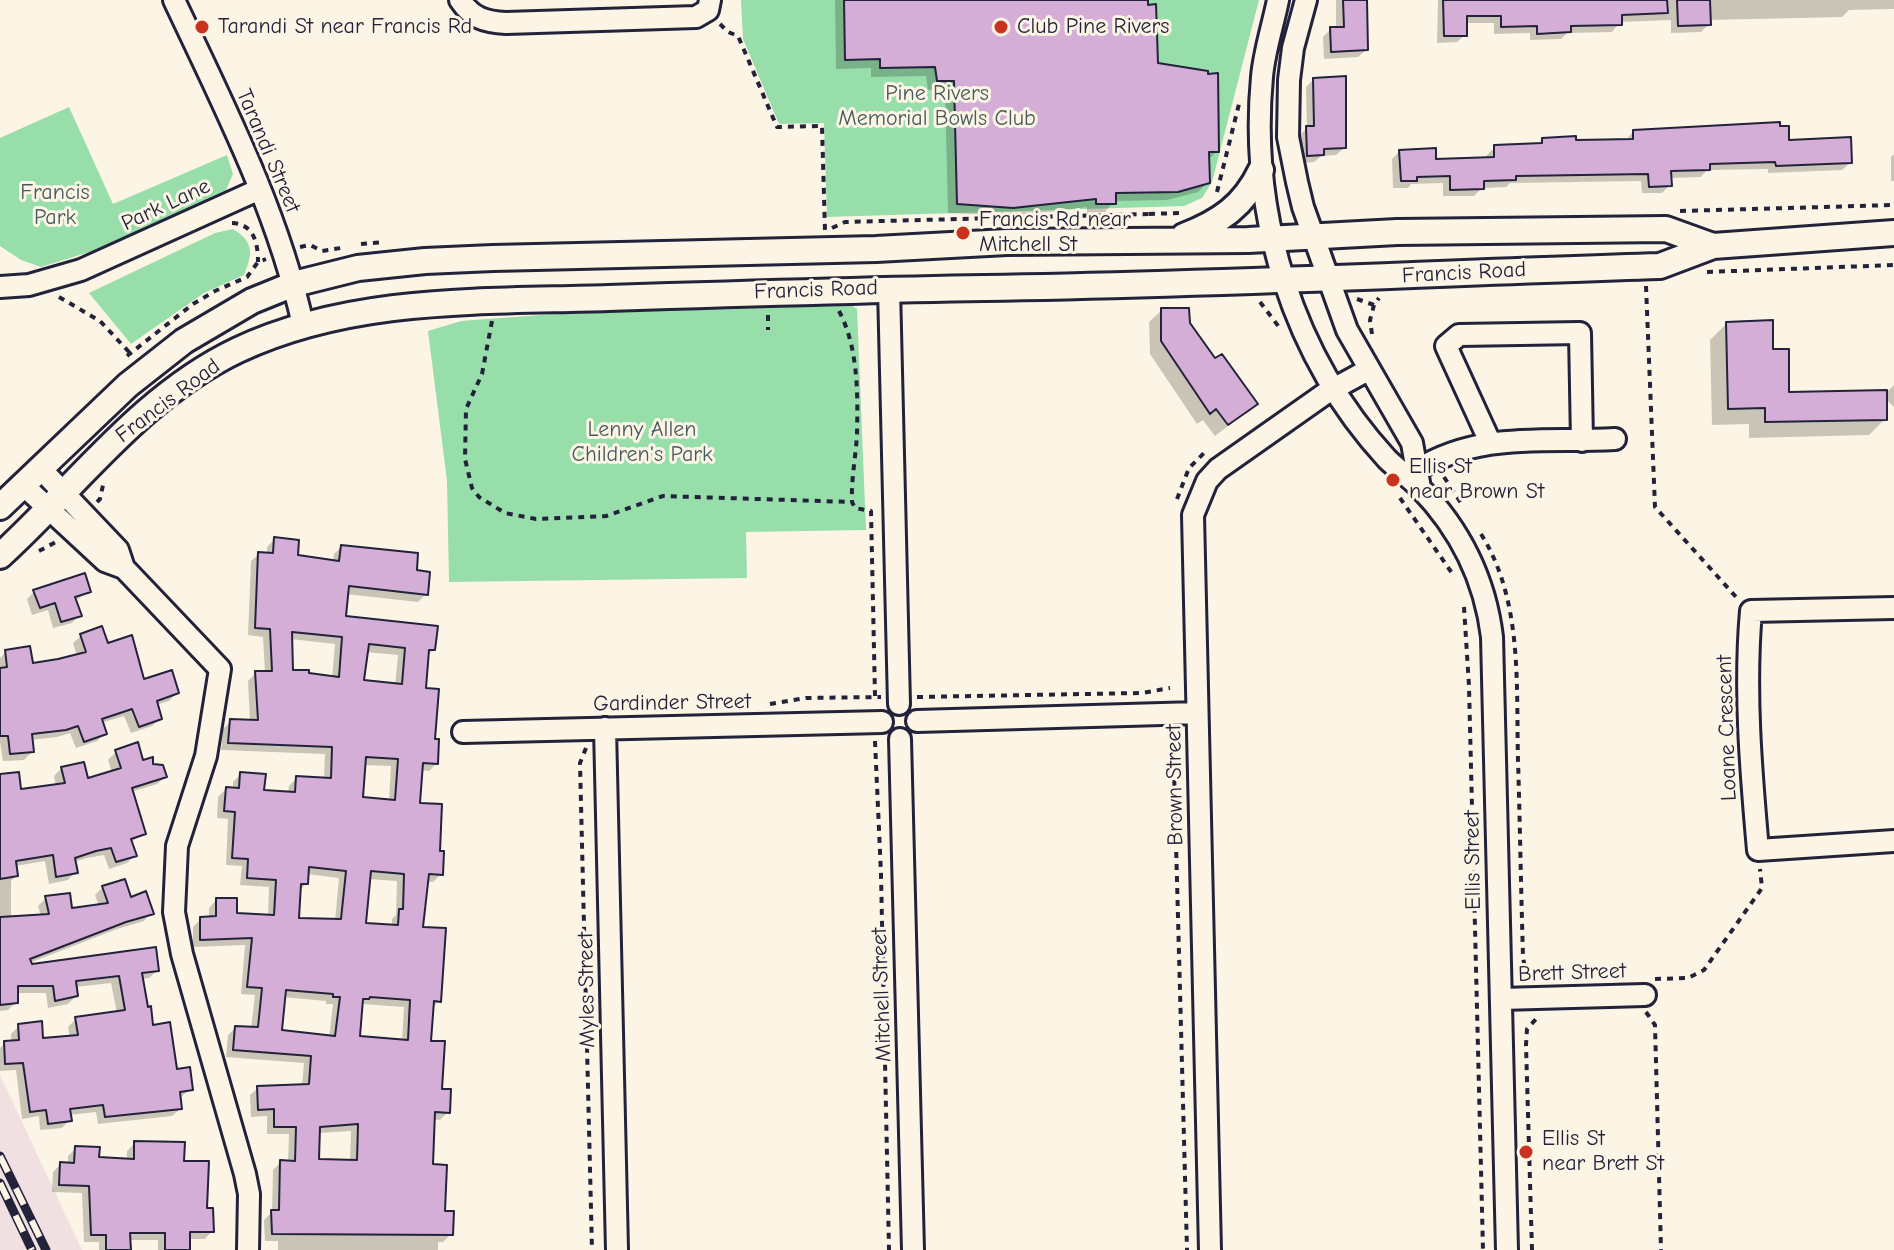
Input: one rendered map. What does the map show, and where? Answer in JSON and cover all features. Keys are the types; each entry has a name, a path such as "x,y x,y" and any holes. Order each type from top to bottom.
{"main road":[{"path":"1171,241 1210,226 1233,212 1253,187 1261,170"},
{"name":"Francis Road","path":"0,507 128,385 184,341 252,301 294,284 358,268 425,261 876,249 1007,242 1315,238 1397,232 1666,229 1713,246"},
{"name":"Francis Road","path":"0,556 118,437 206,366 303,325 379,310 464,302 889,288 1285,281 1660,266 1713,246 1894,233"}],"street":[{"name":"Tarandi Street","path":"174,0 260,189 294,284 303,325"},
{"path":"460,0 476,18 497,23 675,19 696,17 709,5"},
{"name":"Ellis Street","path":"1278,0 1262,74 1261,170 1264,206 1295,312 1312,350 1335,387 1388,459 1418,479 1467,550 1488,607 1492,637 1507,1250"},
{"name":"Ellis Street","path":"1306,0 1293,48 1288,137 1303,207 1347,330 1412,443 1418,479"},
{"name":"Park Lane","path":"0,287 29,285 81,270 260,189"},
{"path":"889,288 899,700"},
{"path":"1490,442 1446,346 1459,335 1580,333 1582,441"},
{"name":"Brown Street","path":"1210,1250 1193,515 1207,481 1233,456 1335,387 1368,370"},
{"path":"1418,479 1450,452 1490,442 1615,439"},
{"path":"31,476 78,521 105,561 124,568 220,669 212,731 177,846 174,912 182,954 245,1174 249,1194 248,1250"},
{"path":"1751,611 1894,608"},
{"name":"Loane Crescent","path":"1751,611 1748,644 1758,850"},
{"path":"899,700 914,711 917,721 914,731 900,739 889,735 879,722 889,707 899,700"},
{"path":"917,721 1197,713"},
{"name":"Gardinder Street","path":"463,732 879,722"},
{"name":"Myles Street","path":"598,728 617,1250"},
{"name":"Mitchell Street","path":"900,739 913,1250"},
{"path":"1758,850 1894,841"},
{"name":"Brett Street","path":"1501,999 1645,995"}],"path":[{"path":"709,5 728,32 738,36 777,127 822,126 825,232"},
{"path":"1214,201 1240,99"},
{"path":"1676,211 1894,205"},
{"path":"1149,214 1192,213"},
{"path":"223,225 237,223 250,230 255,238 258,262"},
{"path":"1646,285 1655,507 1751,611"},
{"path":"68,292 56,295 100,321 130,353"},
{"path":"1257,299 1288,339"},
{"path":"830,300 847,326 854,355 857,433 852,502 859,510 871,511 875,697 879,722 889,1250"},
{"path":"492,321 482,374 466,409 465,459 472,488 479,497 505,513 536,519 606,516 663,496 852,502"},
{"path":"32,557 57,542 100,499 110,472"},
{"path":"1399,497 1458,582"},
{"path":"1464,604 1483,1250"},
{"path":"761,705 806,698 875,697 899,700 1142,693 1170,688"},
{"path":"592,1250 580,763 598,728"},
{"path":"1661,1250 1655,1025 1646,1013 1644,979 1696,976 1711,962 1762,888 1758,850"},
{"path":"1533,978 1539,981"},
{"path":"1532,1250 1526,1035 1530,1024 1545,1014"}],"shaded area":[{"path":"0,1075 82,1250 0,1250"}],"green space":[{"name":"Pine Rivers Memorial Bowls Club","path":"741,0 1259,0 1212,182 1202,198 1184,206 827,217 824,123 779,124 743,39"},
{"name":"Francis Park","path":"69,107 113,204 227,155 233,174 226,190 102,248 41,267 21,260 0,246 0,138"},
{"path":"233,229 245,239 250,249 244,275 204,293 131,344 89,293 215,233"},
{"name":"Lenny Allen Children's Park","path":"834,293 857,309 866,530 746,532 747,578 449,582 447,481 428,331 461,321"}],"building":[{"path":"844,0 1148,0 1148,5 1156,4 1158,63 1208,71 1208,74 1218,73 1219,152 1209,152 1210,183 1178,192 1116,193 1116,204 1096,204 1096,199 1013,208 957,204 954,81 937,81 935,67 880,68 880,59 845,60"},
{"path":"1343,0 1367,0 1368,50 1331,52 1330,27 1344,27"},
{"path":"1443,0 1667,0 1668,13 1622,15 1622,25 1571,26 1571,32 1537,34 1537,26 1501,27 1501,16 1467,16 1467,36 1444,36"},
{"path":"1677,0 1710,0 1711,25 1678,26"},
{"path":"1346,76 1346,148 1324,149 1324,155 1307,156 1306,126 1314,126 1313,78"},
{"path":"1780,122 1780,126 1789,126 1789,140 1851,137 1852,163 1776,166 1775,162 1710,164 1710,170 1671,171 1672,186 1649,187 1648,174 1516,176 1516,180 1484,181 1484,189 1450,190 1450,176 1401,181 1399,150 1436,148 1436,159 1494,157 1494,145 1542,143 1542,138 1633,139 1633,130"},
{"path":"1161,308 1189,308 1190,323 1215,358 1222,354 1258,404 1228,425 1216,409 1210,414 1161,341"},
{"path":"1773,320 1773,349 1789,349 1789,392 1887,390 1887,420 1765,422 1765,408 1728,409 1726,322"},
{"path":"274,537 299,540 298,555 339,561 341,545 418,553 417,570 430,572 428,595 349,586 346,616 438,626 435,650 429,650 426,688 439,689 435,739 439,739 438,764 423,763 420,803 442,804 440,851 444,851 443,875 429,874 423,927 446,928 441,1002 434,1001 431,1041 445,1041 442,1089 451,1089 450,1113 435,1112 433,1164 447,1165 445,1211 454,1211 453,1235 272,1234 271,1210 279,1210 280,1160 295,1161 296,1127 274,1127 274,1109 258,1110 257,1086 309,1084 311,1056 233,1050 235,1026 258,1027 262,988 247,987 252,938 200,940 200,917 216,916 216,898 237,898 237,913 274,915 276,880 247,878 248,859 232,858 235,812 224,811 226,787 239,788 240,772 266,774 264,790 295,792 296,776 331,778 332,747 228,743 230,719 258,720 255,671 272,671 270,629 255,628 258,552 273,553","holes":["292,632 342,637 339,677 309,673 309,670 293,670","369,644 405,648 402,684 364,680","366,757 398,759 395,800 363,797","309,867 346,871 341,919 299,918 301,884 308,884","371,871 404,874 403,909 399,909 398,925 366,923","286,990 340,997 335,1036 282,1030","363,999 410,1000 408,1040 360,1036","358,1124 357,1160 319,1159 320,1127"]},
{"path":"85,573 91,592 75,597 82,616 61,622 55,603 40,608 33,590"},
{"path":"102,626 108,643 132,635 144,679 172,670 179,693 157,701 162,719 139,727 132,709 102,719 107,734 84,742 78,726 32,734 34,752 10,754 8,736 0,736 0,668 7,667 5,650 30,646 33,663 58,659 86,652 80,634"},
{"path":"138,742 143,760 153,757 153,764 163,765 167,777 132,788 146,834 131,839 137,856 116,862 111,848 96,851 75,858 78,873 56,877 53,855 16,861 18,876 0,879 0,774 19,772 21,789 65,783 61,767 84,762 88,778 121,768 115,750"},
{"path":"125,879 131,897 146,891 154,914 30,959 32,964 156,947 159,971 142,973 148,1007 151,1006 153,1025 170,1022 177,1069 190,1067 193,1090 180,1092 182,1109 105,1117 103,1105 70,1109 72,1121 48,1124 46,1110 30,1112 23,1063 5,1064 4,1041 19,1040 18,1024 42,1021 43,1038 78,1035 75,1017 125,1010 119,976 76,981 78,996 55,1001 53,986 18,986 18,1003 0,1005 0,917 49,914 45,896 70,893 72,908 108,903 102,886"},
{"path":"134,1141 185,1142 184,1161 209,1161 207,1208 213,1208 214,1232 190,1232 190,1250 165,1250 165,1233 130,1233 131,1250 106,1250 106,1235 91,1235 89,1186 59,1185 60,1162 74,1163 75,1146 100,1147 99,1157 134,1159"}],"railway":[{"path":"0,1156 46,1250"},
{"path":"0,1183 32,1250"}],"place":[{"name":"Tarandi St near Francis Rd","path":"202,27"},
{"name":"Club Pine Rivers","path":"1001,27"},
{"name":"Francis Rd near Mitchell St","path":"963,233"},
{"name":"Ellis St near Brown St","path":"1393,480"},
{"name":"Ellis St near Brett St","path":"1526,1152"}]}
